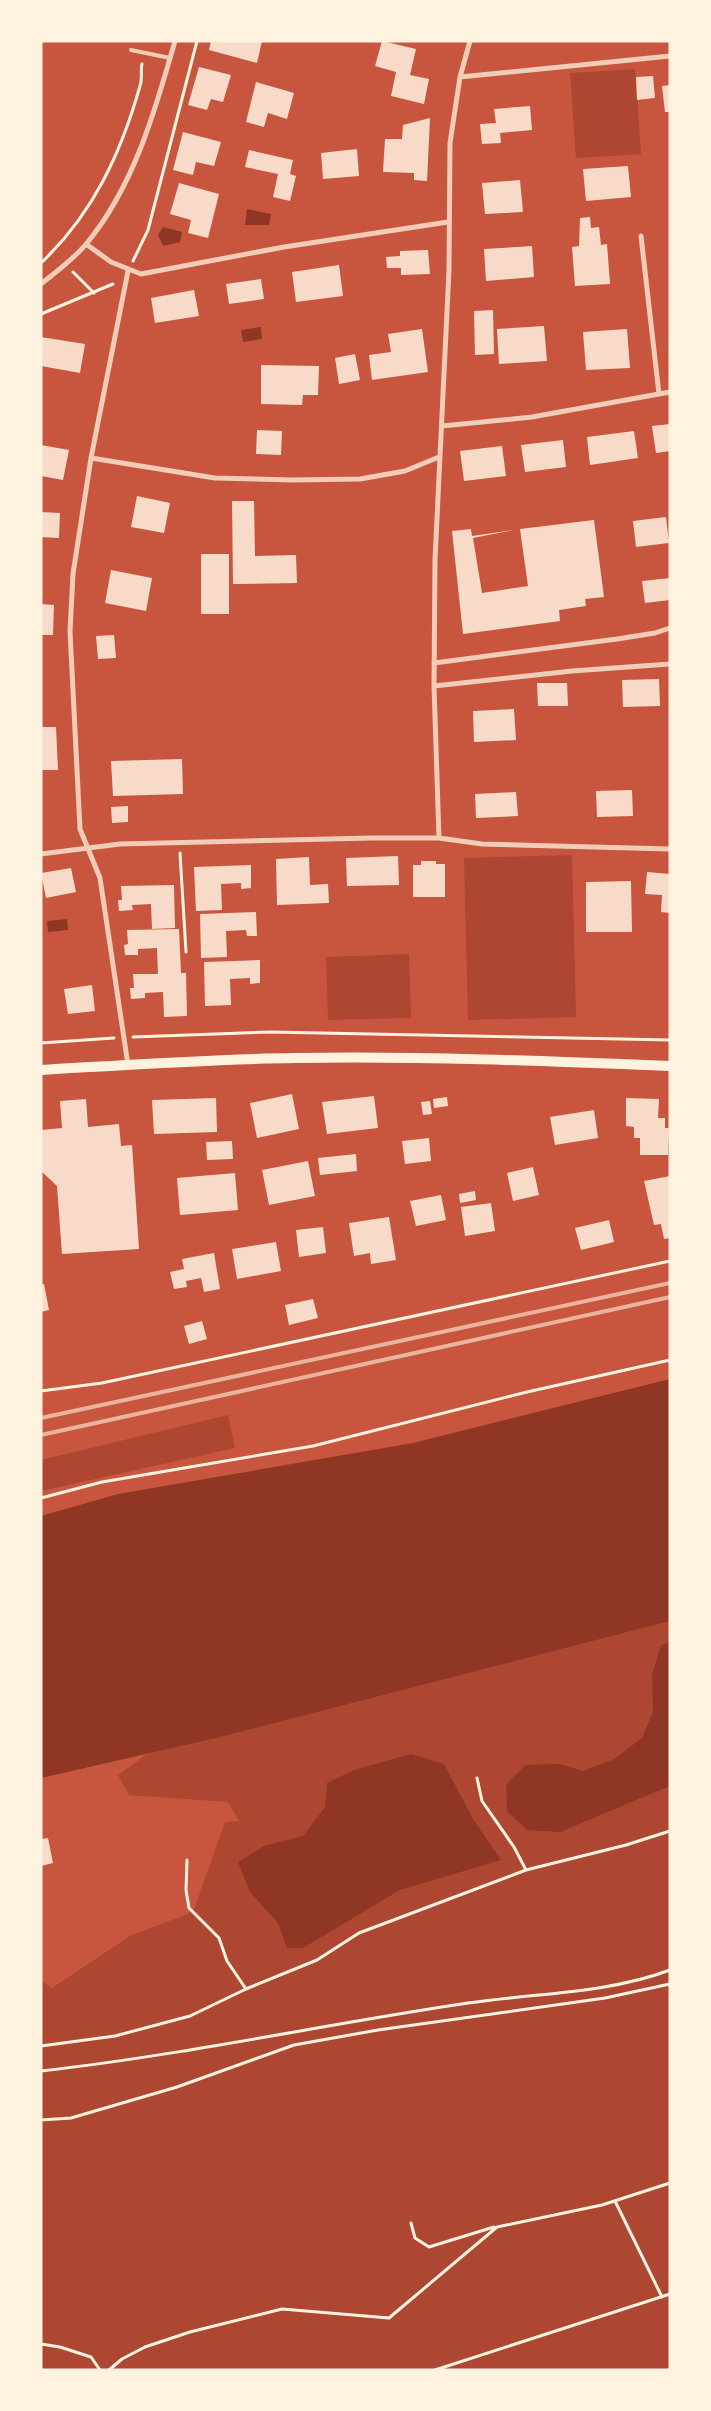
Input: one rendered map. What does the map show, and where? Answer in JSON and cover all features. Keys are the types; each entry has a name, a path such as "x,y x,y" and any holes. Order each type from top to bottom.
{"main road":[{"path":"41,1070 229,1060 327,1058 514,1060 670,1066"}],"street":[{"path":"41,284 86,244 115,204 132,168 157,103 175,41"},
{"path":"439,838 434,663 439,457 449,270 450,143 460,77 470,41"},
{"path":"460,77 670,56"},
{"path":"86,244 111,262 128,271 140,274 284,247 448,222"},
{"path":"641,236 659,394"},
{"path":"128,271 91,458 73,574 70,630 80,829 100,878 128,1065"},
{"path":"442,426 532,417 670,392"},
{"path":"91,458 215,478 293,480 360,479 405,471 439,457"},
{"path":"434,663 636,636 670,628"},
{"path":"434,686 572,671 670,664"},
{"path":"41,854 88,846 439,838 482,844 670,849"}],"lane":[{"path":"131,50 170,58"}],"path":[{"path":"41,314 108,288 128,271 140,250 148,230 197,41"},
{"path":"41,263 75,228 109,173 133,110 143,76 141,69 146,52"},
{"path":"179,843 186,952"},
{"path":"41,1042 270,1032 670,1040"},
{"path":"41,1392 102,1383 670,1261"},
{"path":"41,1498 102,1482 313,1446 527,1392 670,1360"},
{"path":"477,1778 482,1801 514,1846 526,1870"},
{"path":"41,2046 115,2036 190,2016 246,1989 317,1960 359,1933 526,1870 626,1845 670,1830"},
{"path":"187,1860 186,1890 189,1908 219,1938 227,1961 246,1989"},
{"path":"41,2071 112,2063 470,2003 586,1990 645,1979 670,1970"},
{"path":"41,2120 70,2118 177,2087 294,2045 378,2030 605,1998 670,1984"},
{"path":"411,2223 414,2238 429,2247 497,2227 615,2200 670,2183"},
{"path":"615,2200 662,2297"},
{"path":"109,2370 122,2359 145,2347 190,2332 282,2309 389,2318 497,2227"},
{"path":"435,2370 670,2294"},
{"path":"41,2344 60,2347 91,2357 100,2370"}],"shaded area":[{"path":"635,69 641,154 576,158 570,73"},
{"path":"247,209 271,214 269,225 245,225"},
{"path":"163,227 182,232 180,242 163,246 158,235"},
{"path":"261,327 262,339 243,342 241,330"},
{"path":"572,855 576,1017 468,1020 464,858"},
{"path":"67,919 68,930 48,932 47,921"},
{"path":"409,954 411,1018 328,1020 326,957"},
{"path":"670,1379 670,1621 216,1738 41,1778 41,1516 118,1494 413,1443"},
{"path":"228,1415 235,1448 41,1491 41,1460"},
{"path":"670,1621 670,2370 41,2370 41,1981 52,1988 130,1936 193,1912 225,1822 239,1821 228,1802 129,1795 118,1775 147,1754"},
{"path":"670,1642 670,1786 560,1832 527,1830 507,1811 506,1785 525,1765 560,1764 583,1771 614,1759 642,1738 653,1712 652,1675 661,1645"},
{"path":"411,1754 444,1764 473,1819 501,1860 400,1890 303,1948 287,1948 278,1923 250,1892 238,1862 264,1846 303,1836 325,1807 327,1783 354,1770"}],"building":[{"path":"211,41 262,41 257,63 209,50"},
{"path":"382,41 416,49 410,75 429,79 424,104 391,96 396,72 375,66"},
{"path":"199,67 231,75 223,102 211,99 207,110 188,105"},
{"path":"653,76 655,98 637,100 636,77"},
{"path":"256,82 294,93 287,119 268,113 264,127 246,122"},
{"path":"670,85 670,112 665,112 662,86"},
{"path":"530,106 532,130 500,133 501,143 482,144 480,124 496,123 494,109"},
{"path":"430,118 427,181 414,180 414,173 383,172 385,139 402,139 403,125"},
{"path":"183,132 221,142 214,166 196,162 193,175 173,170"},
{"path":"357,149 359,176 323,179 321,153"},
{"path":"249,150 293,160 290,174 296,176 290,201 273,197 278,174 245,167"},
{"path":"628,166 631,197 586,201 583,169"},
{"path":"520,180 523,212 485,214 482,183"},
{"path":"179,183 219,194 208,238 188,233 191,220 170,214"},
{"path":"590,217 591,228 599,227 601,245 607,244 610,284 575,286 572,247 579,246 580,218"},
{"path":"532,246 534,277 486,281 484,249"},
{"path":"428,250 430,274 401,275 401,268 387,268 386,257 400,256 400,251"},
{"path":"339,265 343,296 296,302 292,272"},
{"path":"261,279 264,299 229,304 226,284"},
{"path":"194,290 199,316 155,323 151,298"},
{"path":"493,310 494,354 475,355 474,311"},
{"path":"544,326 547,361 499,364 497,329"},
{"path":"422,329 428,372 372,380 369,355 391,352 388,334"},
{"path":"627,329 630,368 586,370 583,332"},
{"path":"41,337 85,344 80,373 41,366"},
{"path":"355,354 360,380 339,384 335,358"},
{"path":"261,365 319,366 318,395 303,395 302,405 261,404"},
{"path":"670,424 670,451 656,453 652,426"},
{"path":"257,430 282,431 281,455 256,454"},
{"path":"634,431 638,458 590,465 587,437"},
{"path":"563,440 566,467 525,472 521,445"},
{"path":"41,445 69,450 63,480 41,476"},
{"path":"502,446 506,476 464,481 460,451"},
{"path":"137,496 170,503 164,533 131,527"},
{"path":"232,501 254,501 255,556 296,555 297,583 233,584"},
{"path":"41,512 60,513 59,538 41,537"},
{"path":"666,517 669,543 636,547 633,521"},
{"path":"594,520 604,597 585,599 586,606 559,610 560,621 463,634 452,531 471,529 472,536 514,530 473,538 482,593 528,586 520,529"},
{"path":"201,554 229,554 229,614 201,614"},
{"path":"111,570 152,578 146,611 105,603"},
{"path":"670,578 670,600 645,603 642,581"},
{"path":"41,604 54,605 53,635 41,635"},
{"path":"114,635 116,658 98,659 96,636"},
{"path":"659,679 660,706 623,707 622,680"},
{"path":"537,683 567,683 568,706 538,706"},
{"path":"514,709 516,740 474,742 473,711"},
{"path":"41,727 56,727 58,770 41,770"},
{"path":"182,759 183,794 113,796 111,761"},
{"path":"632,790 633,816 597,817 596,791"},
{"path":"516,792 518,816 476,818 475,794"},
{"path":"128,806 128,822 112,823 111,807"},
{"path":"398,856 399,885 347,886 346,858"},
{"path":"309,857 310,885 328,884 329,903 277,905 276,859"},
{"path":"421,861 436,861 436,864 445,864 445,897 413,897 413,865 421,865"},
{"path":"251,865 251,888 241,889 241,883 221,884 222,910 196,911 194,867"},
{"path":"71,868 76,892 46,898 41,873"},
{"path":"647,872 670,874 670,913 661,912 662,895 645,894"},
{"path":"631,881 632,932 586,932 586,882"},
{"path":"174,885 175,928 152,929 151,904 132,905 133,910 119,911 118,900 122,900 121,886"},
{"path":"256,912 257,936 247,936 246,930 226,931 227,957 201,958 200,914"},
{"path":"179,929 181,973 186,973 187,1016 164,1017 163,992 145,993 145,998 131,999 130,988 134,988 133,974 158,974 157,948 138,949 138,955 125,955 124,945 128,944 127,930"},
{"path":"260,960 260,983 250,984 250,978 230,979 231,1005 205,1006 204,962"},
{"path":"92,985 95,1011 68,1014 64,989"},
{"path":"292,1094 299,1129 257,1138 250,1103"},
{"path":"374,1096 378,1128 327,1134 322,1102"},
{"path":"447,1097 448,1106 434,1108 433,1099"},
{"path":"216,1098 217,1132 154,1134 152,1100"},
{"path":"626,1098 659,1099 658,1118 665,1118 665,1128 669,1128 668,1155 640,1155 640,1138 634,1138 634,1127 626,1126"},
{"path":"86,1099 88,1127 119,1124 121,1146 132,1145 139,1249 62,1254 57,1186 41,1171 41,1130 62,1128 60,1101"},
{"path":"430,1101 432,1114 423,1115 421,1102"},
{"path":"594,1110 598,1138 555,1145 550,1117"},
{"path":"429,1138 431,1161 405,1164 402,1141"},
{"path":"232,1141 233,1159 207,1160 206,1142"},
{"path":"356,1154 357,1171 320,1175 318,1158"},
{"path":"308,1161 315,1196 269,1205 262,1170"},
{"path":"533,1167 539,1195 513,1201 507,1173"},
{"path":"235,1173 238,1210 180,1215 177,1178"},
{"path":"670,1176 670,1238 664,1239 661,1224 654,1225 644,1181"},
{"path":"475,1191 476,1200 460,1203 459,1194"},
{"path":"441,1195 446,1220 416,1226 410,1201"},
{"path":"491,1203 495,1231 465,1236 461,1207"},
{"path":"389,1217 396,1260 371,1264 370,1253 354,1256 349,1223"},
{"path":"609,1220 614,1242 581,1250 575,1228"},
{"path":"323,1227 326,1253 299,1257 296,1230"},
{"path":"276,1242 281,1271 237,1279 232,1249"},
{"path":"214,1253 220,1289 204,1292 201,1278 186,1281 187,1287 174,1289 170,1272 184,1269 182,1259"},
{"path":"41,1284 44,1284 49,1310 41,1312"},
{"path":"313,1299 318,1318 289,1325 285,1305"},
{"path":"202,1321 207,1339 189,1344 184,1326"},
{"path":"48,1838 53,1863 41,1866 41,1839"}],"railway":[{"path":"41,1418 670,1283"},
{"path":"41,1435 670,1297"}]}
